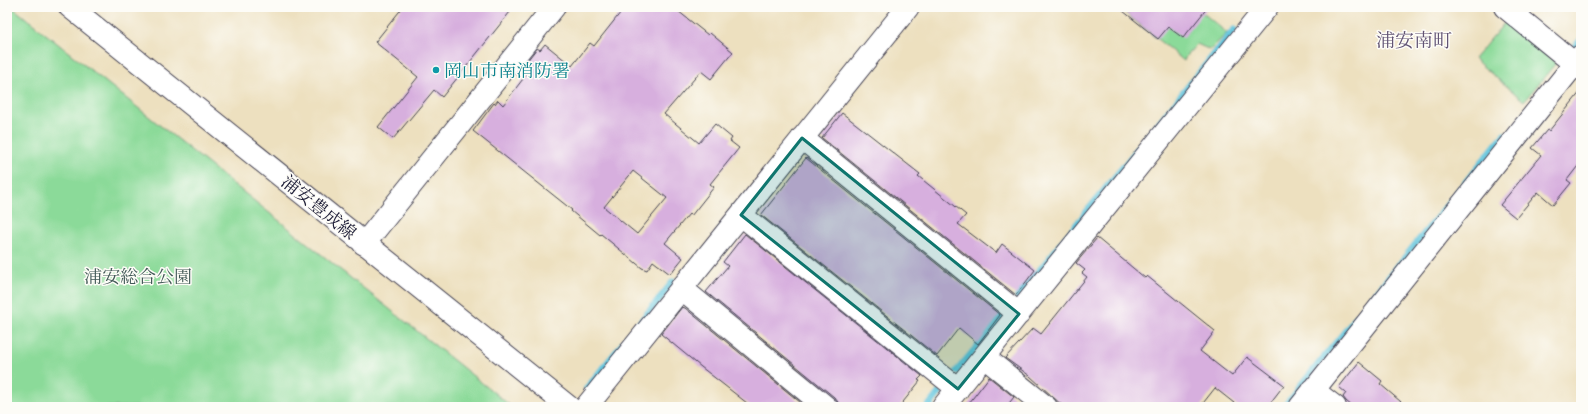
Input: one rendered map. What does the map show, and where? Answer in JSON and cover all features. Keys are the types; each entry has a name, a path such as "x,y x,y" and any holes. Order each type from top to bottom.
{"street":[{"name":"浦安豊成線","path":"70,7 569,407"},
{"path":"364,244 554,7"},
{"path":"586,407 908,7"},
{"path":"943,407 1267,7"},
{"path":"1300,407 1579,63 1505,7"},
{"path":"802,138 1019,314"},
{"path":"741,215 958,389"},
{"path":"681,288 826,407"},
{"path":"984,357 1046,407"},
{"path":"1313,390 1335,407"}],"highlighted area":[{"path":"802,138 1019,314 958,389 741,215"}],"green space":[{"name":"浦安総合公園","path":"7,7 12,7 512,407 7,407"},
{"path":"1118,7 1196,7 1227,33 1210,50 1197,44 1186,56 1184,61"},
{"path":"1506,21 1556,63 1524,101 1474,59"}],"building":[{"name":"岡山市南消防署","path":"403,7 514,7 442,97 434,90 393,139 378,127 418,77 375,42"},
{"path":"625,7 673,7 708,35 710,33 733,52 711,79 701,71 664,114 699,143 715,124 732,138 730,141 739,148 710,184 714,187 691,216 689,214 665,243 683,258 670,274 653,261 647,270 642,268 473,131 494,103 495,104 498,100 503,105 526,75 521,71 524,67 523,66 537,48 540,50 545,44 572,66 590,43 594,46","holes":["633,171 667,198 637,234 604,207"]},
{"path":"1118,7 1208,7 1183,38 1168,27 1158,39"},
{"path":"1581,91 1581,162 1567,180 1571,183 1553,205 1538,192 1516,218 1500,205 1541,155 1532,148 1547,130 1549,131"},
{"path":"842,113 920,174 918,176 966,215 958,224 996,253 1002,244 1035,270 1016,295 822,138"},
{"path":"806,158 1000,315 978,344 959,328 937,356 761,215"},
{"path":"745,234 922,376 918,380 920,381 899,407 838,407 838,402 834,397 706,292 728,266 723,262"},
{"path":"1097,238 1145,278 1147,276 1215,331 1200,351 1232,376 1247,357 1284,385 1267,407 1239,407 1215,388 1200,407 1064,407 1030,376 1005,358 1033,328 1041,334 1087,277 1082,273 1085,270 1076,263"},
{"path":"682,307 806,407 752,407 701,367 661,334"},
{"path":"1359,362 1382,381 1380,384 1407,407 1353,407 1346,401 1343,397 1346,393 1339,387"},
{"path":"989,377 1014,397 1006,407 966,407"}],"waterway":[{"path":"1018,297 1234,30"},
{"path":"1574,48 1581,40"},
{"path":"1284,407 1504,135"},
{"path":"587,388 673,282"},
{"path":"957,371 1002,317"},
{"path":"928,407 939,393"}],"place":[{"name":"岡山市南消防署","path":"436,70"}],"district":[{"name":"浦安南町","path":"1414,40"}]}
